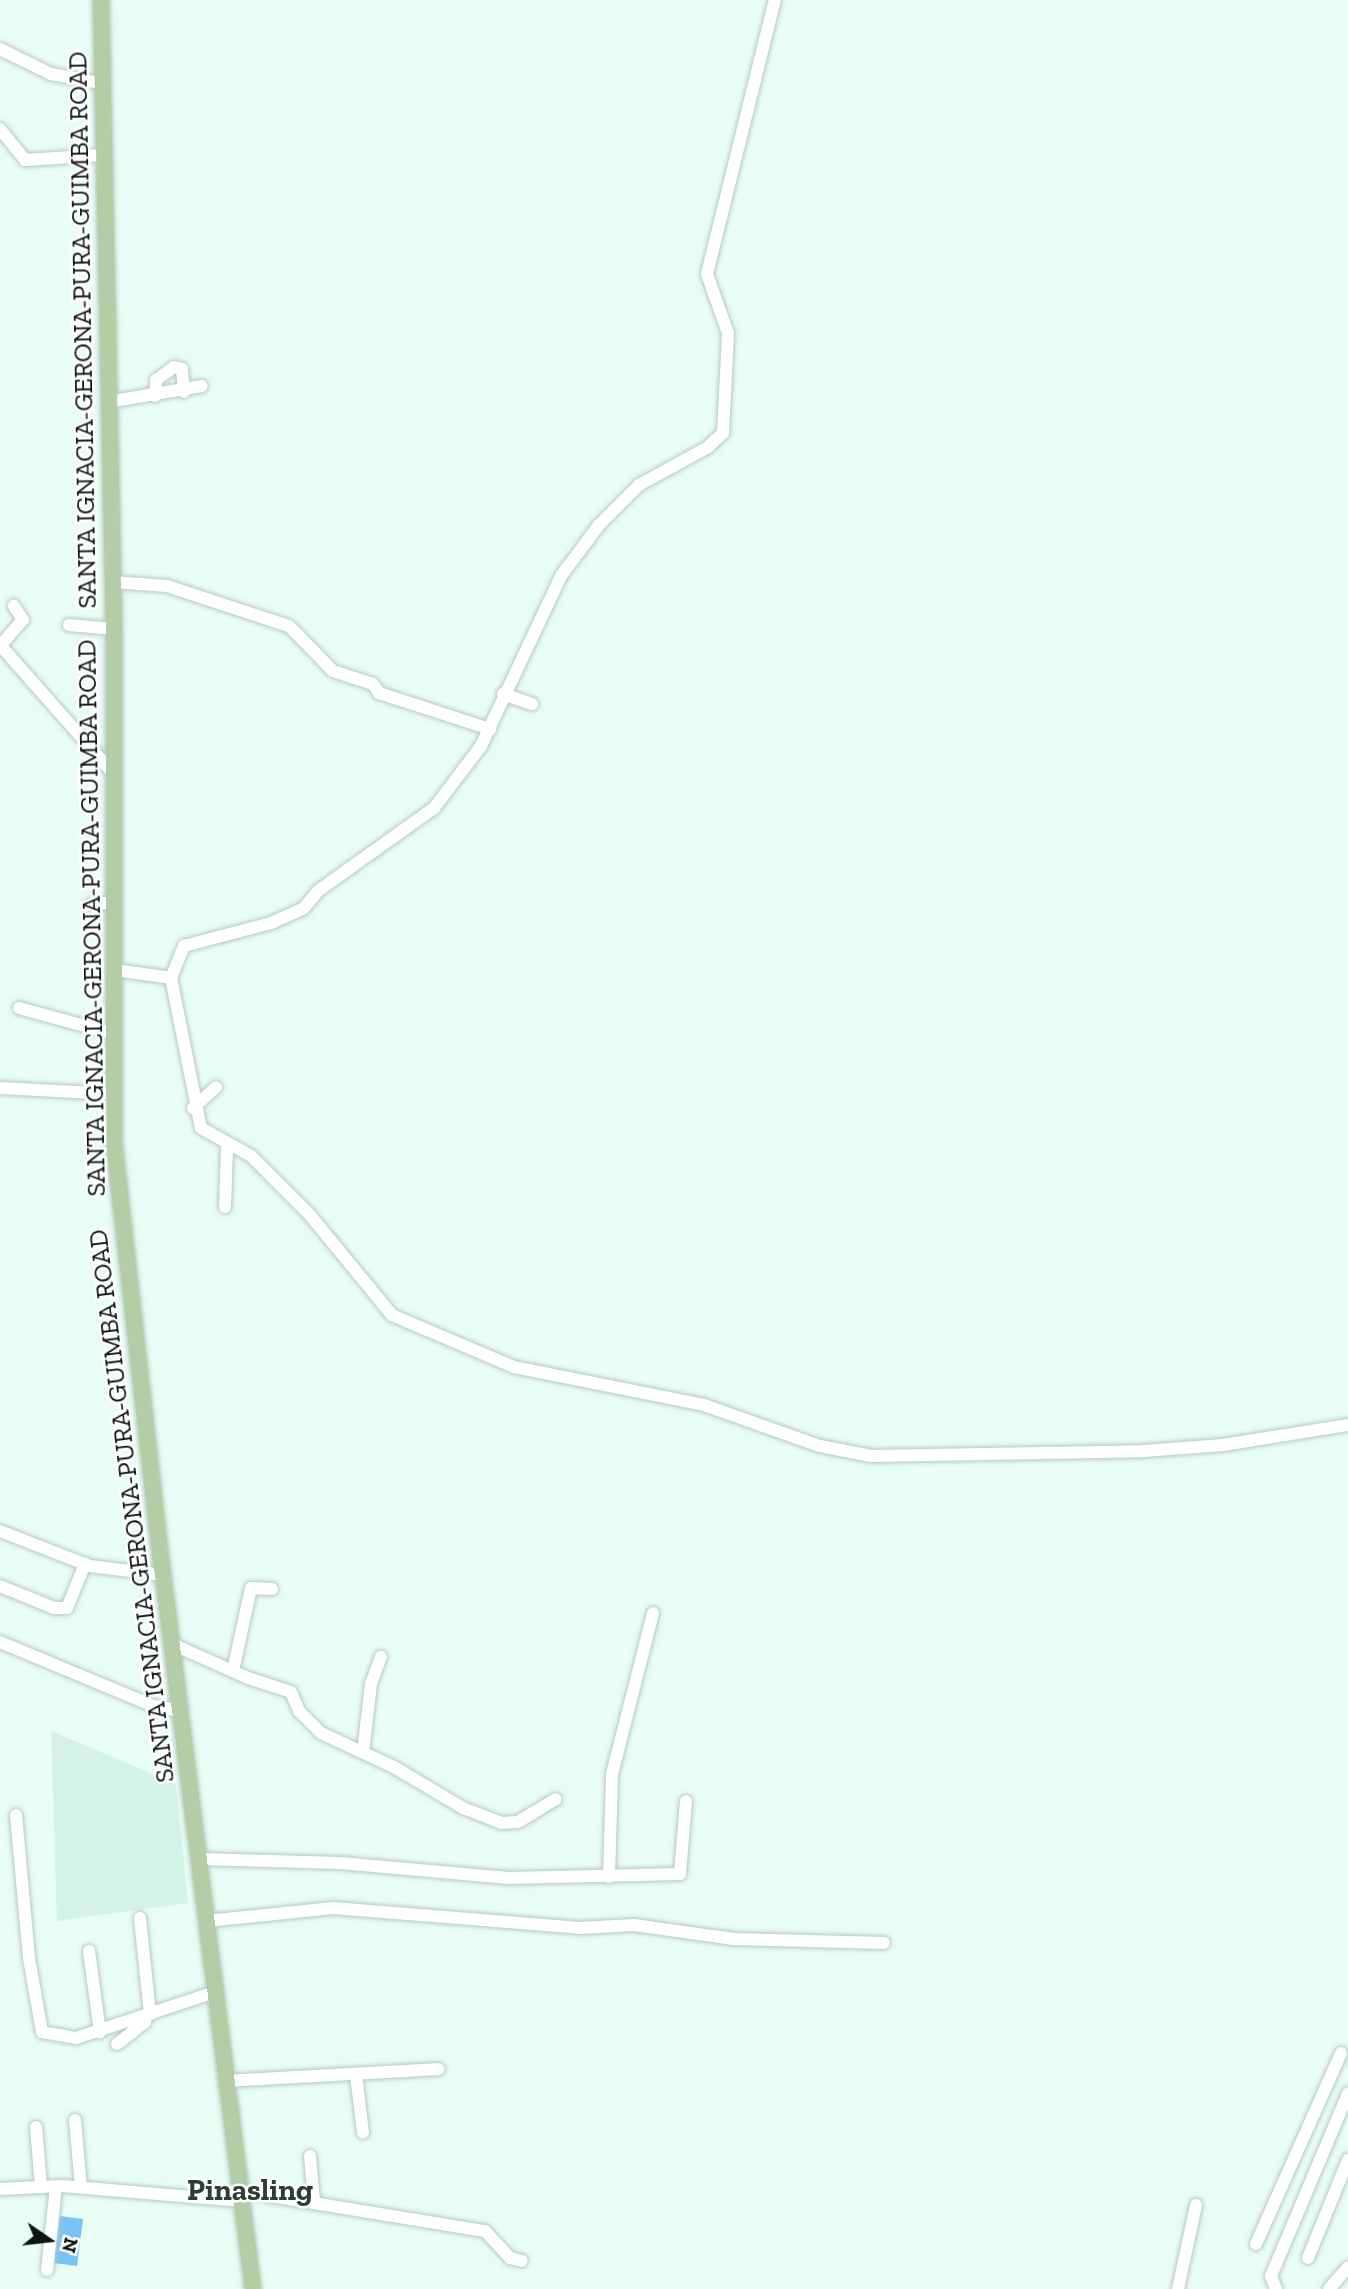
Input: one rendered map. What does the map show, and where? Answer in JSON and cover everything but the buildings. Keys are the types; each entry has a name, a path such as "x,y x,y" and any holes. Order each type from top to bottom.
{"main road":[{"name":"SANTA IGNACIA-GERONA-PURA-GUIMBA ROAD","path":"101,0 114,629 114,1094 117,1181 163,1575 253,2289"}],"street":[{"path":"775,0 707,274 728,334 723,433 708,447 639,485 599,525 561,576 503,694 490,729 434,808 318,891 303,909 271,923 184,946 171,978 193,1108 201,1128 227,1146 251,1156 309,1214 377,1301 412,1327 514,1367 704,1405 851,1453 926,1458 1144,1451 1223,1445 1348,1425"},
{"path":"0,48 51,74 101,83"},
{"path":"0,130 25,160 103,155"},
{"path":"155,396 156,380 174,367 182,369 184,392"},
{"path":"108,402 184,392 202,386"},
{"path":"113,582 167,586 289,626 333,671 373,684 379,693 490,729"},
{"path":"14,606 23,620 0,646 113,773"},
{"path":"69,625 114,629"},
{"path":"503,694 533,704"},
{"path":"90,905 114,902"},
{"path":"115,970 171,978"},
{"path":"19,1008 114,1034"},
{"path":"193,1108 216,1087"},
{"path":"0,1088 114,1094"},
{"path":"225,1208 227,1146"},
{"path":"0,1531 85,1564 163,1575"},
{"path":"0,1586 54,1608 67,1608 85,1564"},
{"path":"233,1671 251,1588 272,1589"},
{"path":"609,1877 611,1774 653,1613"},
{"path":"0,1642 154,1706 180,1711"},
{"path":"172,1644 233,1671 291,1692 299,1712 316,1730 363,1752 463,1808 502,1822 526,1821 556,1800"},
{"path":"363,1752 371,1684 381,1657"},
{"path":"200,1859 340,1863 508,1878 680,1874 686,1801"},
{"path":"16,1815 40,2025 48,2035 65,2040 216,1997"},
{"path":"207,1921 333,1908 580,1928 634,1925 734,1939 884,1943"},
{"path":"140,1918 150,2014"},
{"path":"89,1951 100,2032"},
{"path":"117,2043 140,2023 216,1997"},
{"path":"1256,2244 1340,2052"},
{"path":"226,2081 439,2069"},
{"path":"356,2075 363,2133"},
{"path":"1276,2289 1270,2276 1348,2094"},
{"path":"75,2120 81,2187"},
{"path":"36,2127 41,2187"},
{"path":"310,2156 314,2202"},
{"path":"1308,2258 1348,2160"},
{"path":"47,2270 56,2186"},
{"path":"0,2189 81,2187 314,2202 485,2231 510,2258 522,2261"},
{"path":"1178,2289 1196,2206"},
{"path":"1329,2289 1348,2267"}],"shaded area":[{"path":"51,1731 176,1784 188,1903 57,1921"}],"water":[{"path":"60,2216 83,2219 77,2266 54,2263"}],"district":[{"name":"Pinasling","path":"250,2190"}]}
